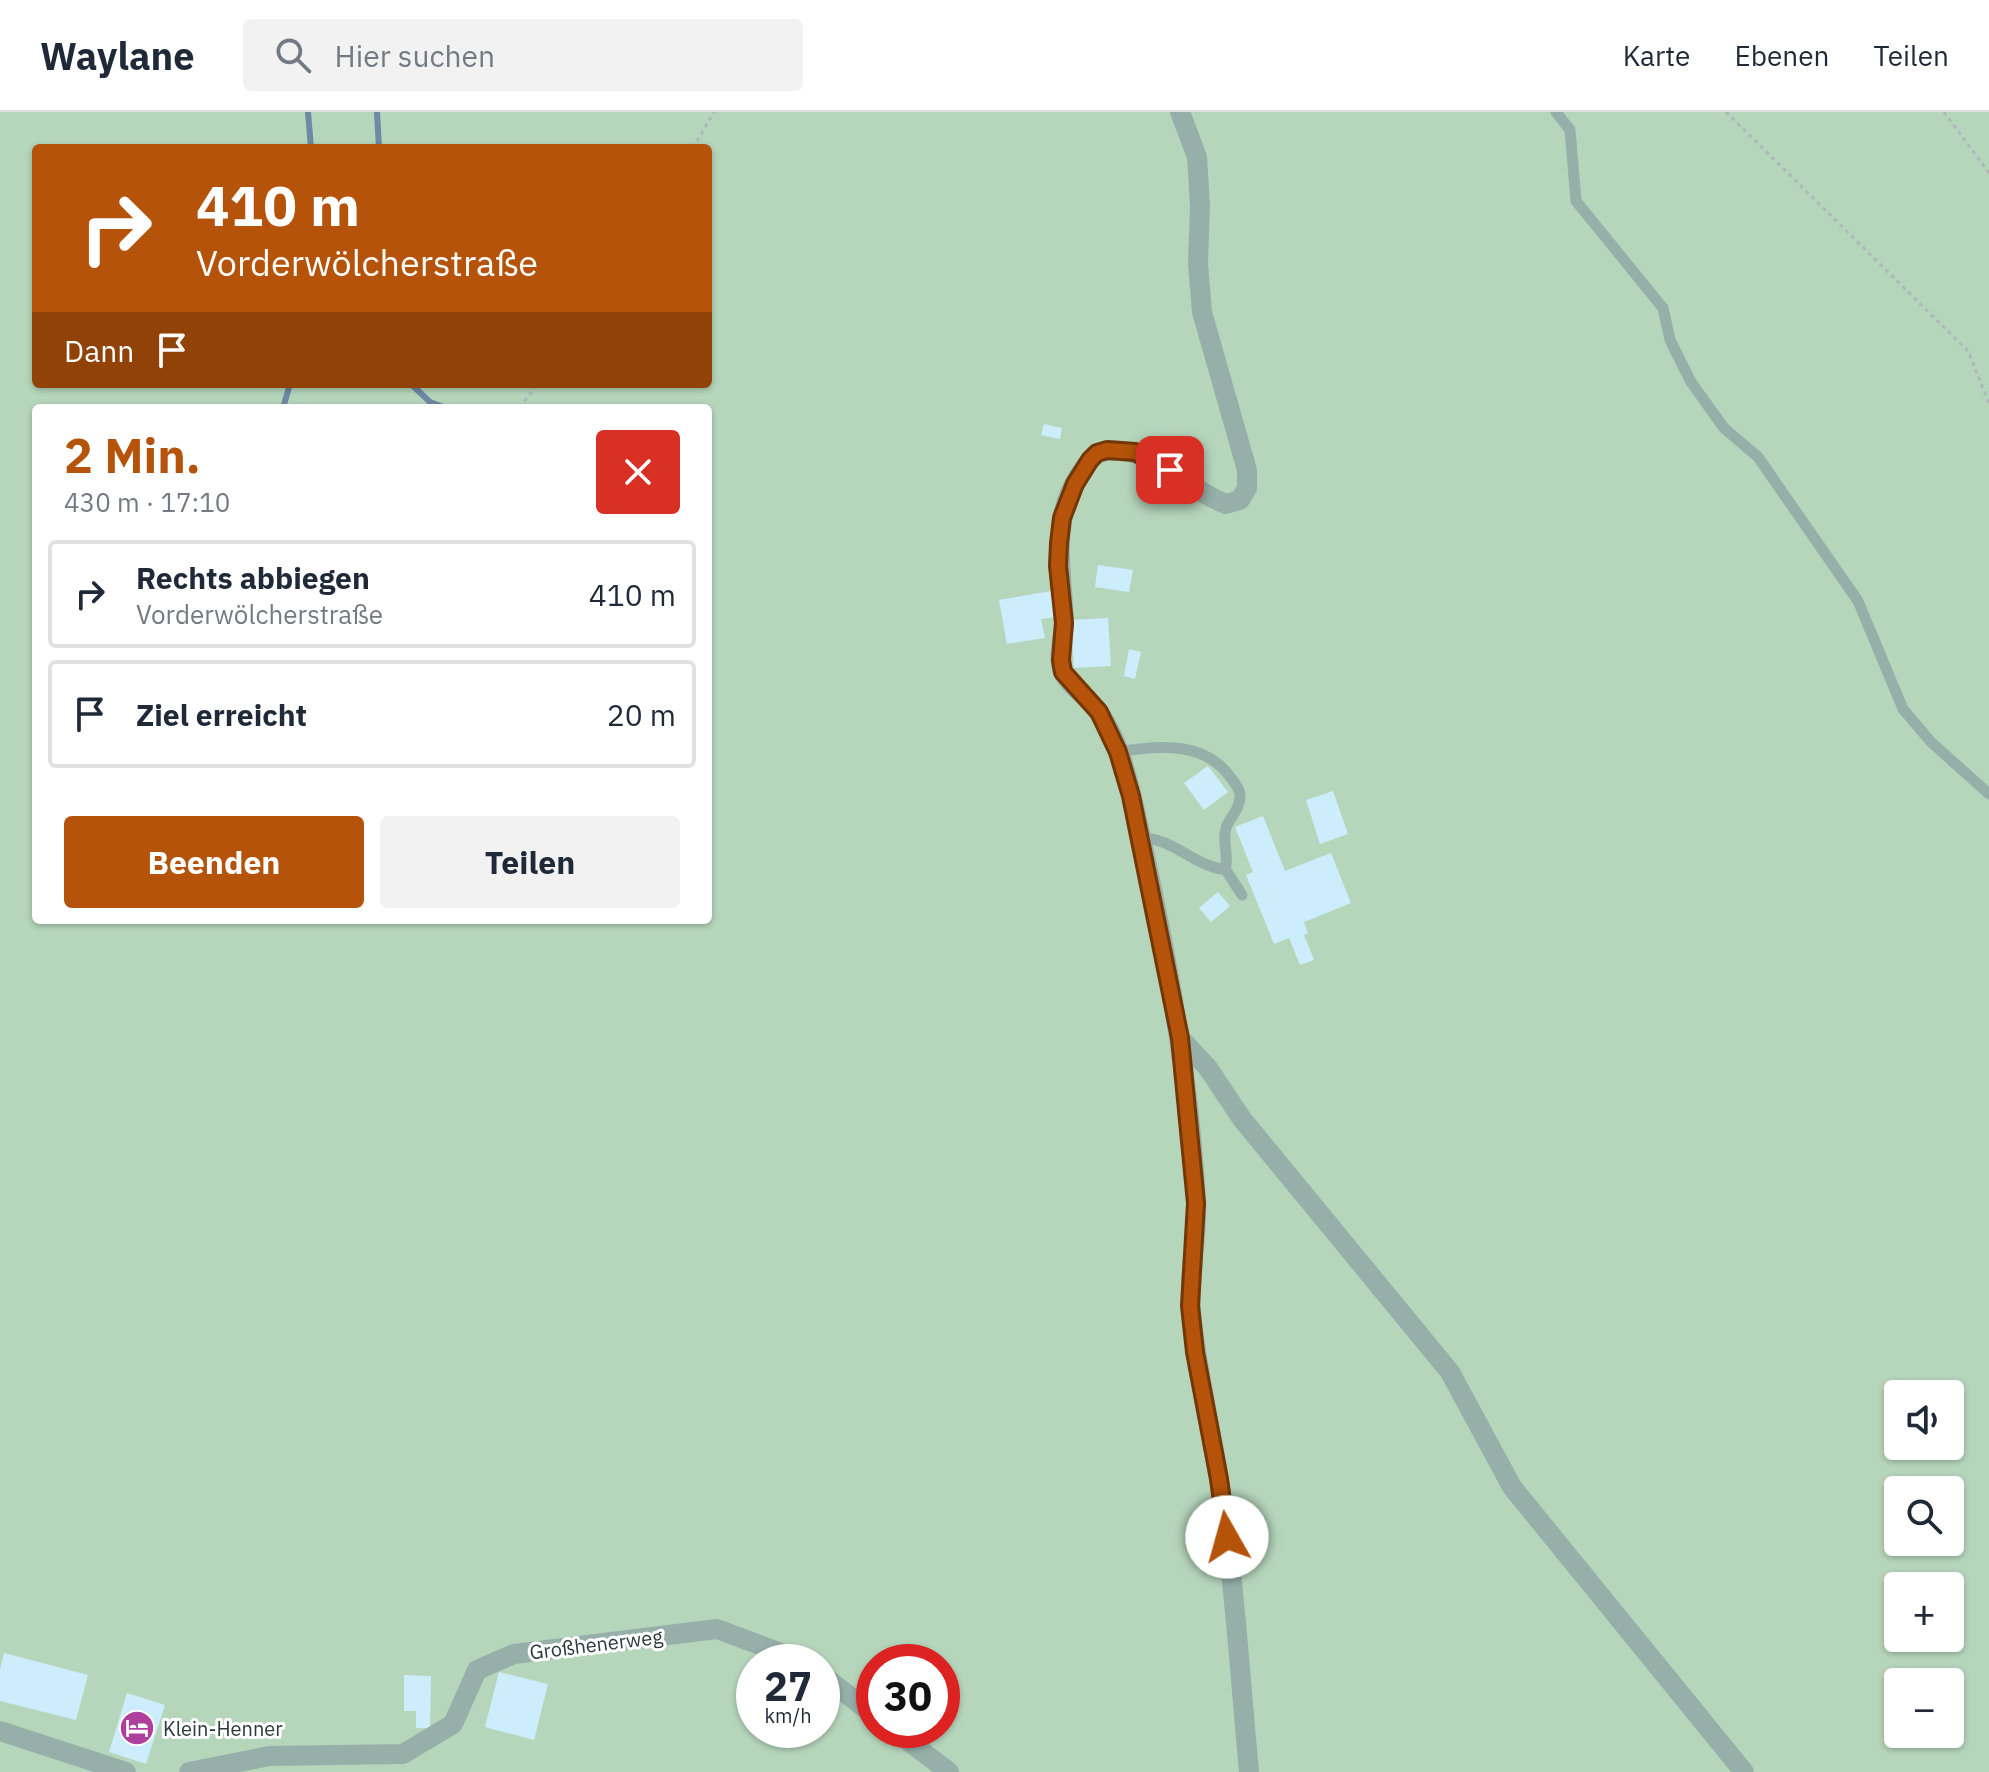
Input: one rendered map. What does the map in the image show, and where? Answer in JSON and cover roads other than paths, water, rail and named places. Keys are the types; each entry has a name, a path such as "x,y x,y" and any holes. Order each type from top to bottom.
{"street":[{"path":"1180,112 1197,157 1200,205 1198,264 1202,312 1247,470 1247,488 1240,500 1226,504 1204,494 1150,458 1120,450 1097,453 1075,484 1062,518 1058,566 1064,623 1063,672 1099,712 1118,752 1131,796 1180,1038 1196,1203 1190,1306 1230,1565 1249,1772"},
{"path":"1180,1038 1208,1068 1242,1119 1450,1372 1512,1487 1744,1772"},
{"name":"Großhenerweg","path":"189,1772 269,1756 403,1754 453,1724 477,1670 514,1654 717,1629 757,1644"},
{"path":"840,1689 856,1701"},
{"path":"0,1731 126,1772"},
{"path":"918,1748 949,1772"}],"lane":[{"path":"1556,112 1570,130 1576,201 1663,308 1670,340 1691,382 1724,428 1758,457 1858,601 1903,709 1931,742 1989,794"},
{"path":"1118,752 1179,748 1209,756 1223,766 1240,795 1224,840 1227,857 1224,867 1242,895"},
{"path":"1140,838 1167,842 1213,867 1224,867"}],"waterway":[{"path":"308,112 311,144"},
{"path":"377,112 379,144"},
{"path":"284,404 289,388"},
{"path":"415,388 435,404"}],"place":[{"name":"Klein-Henner","path":"137,1728"}]}
